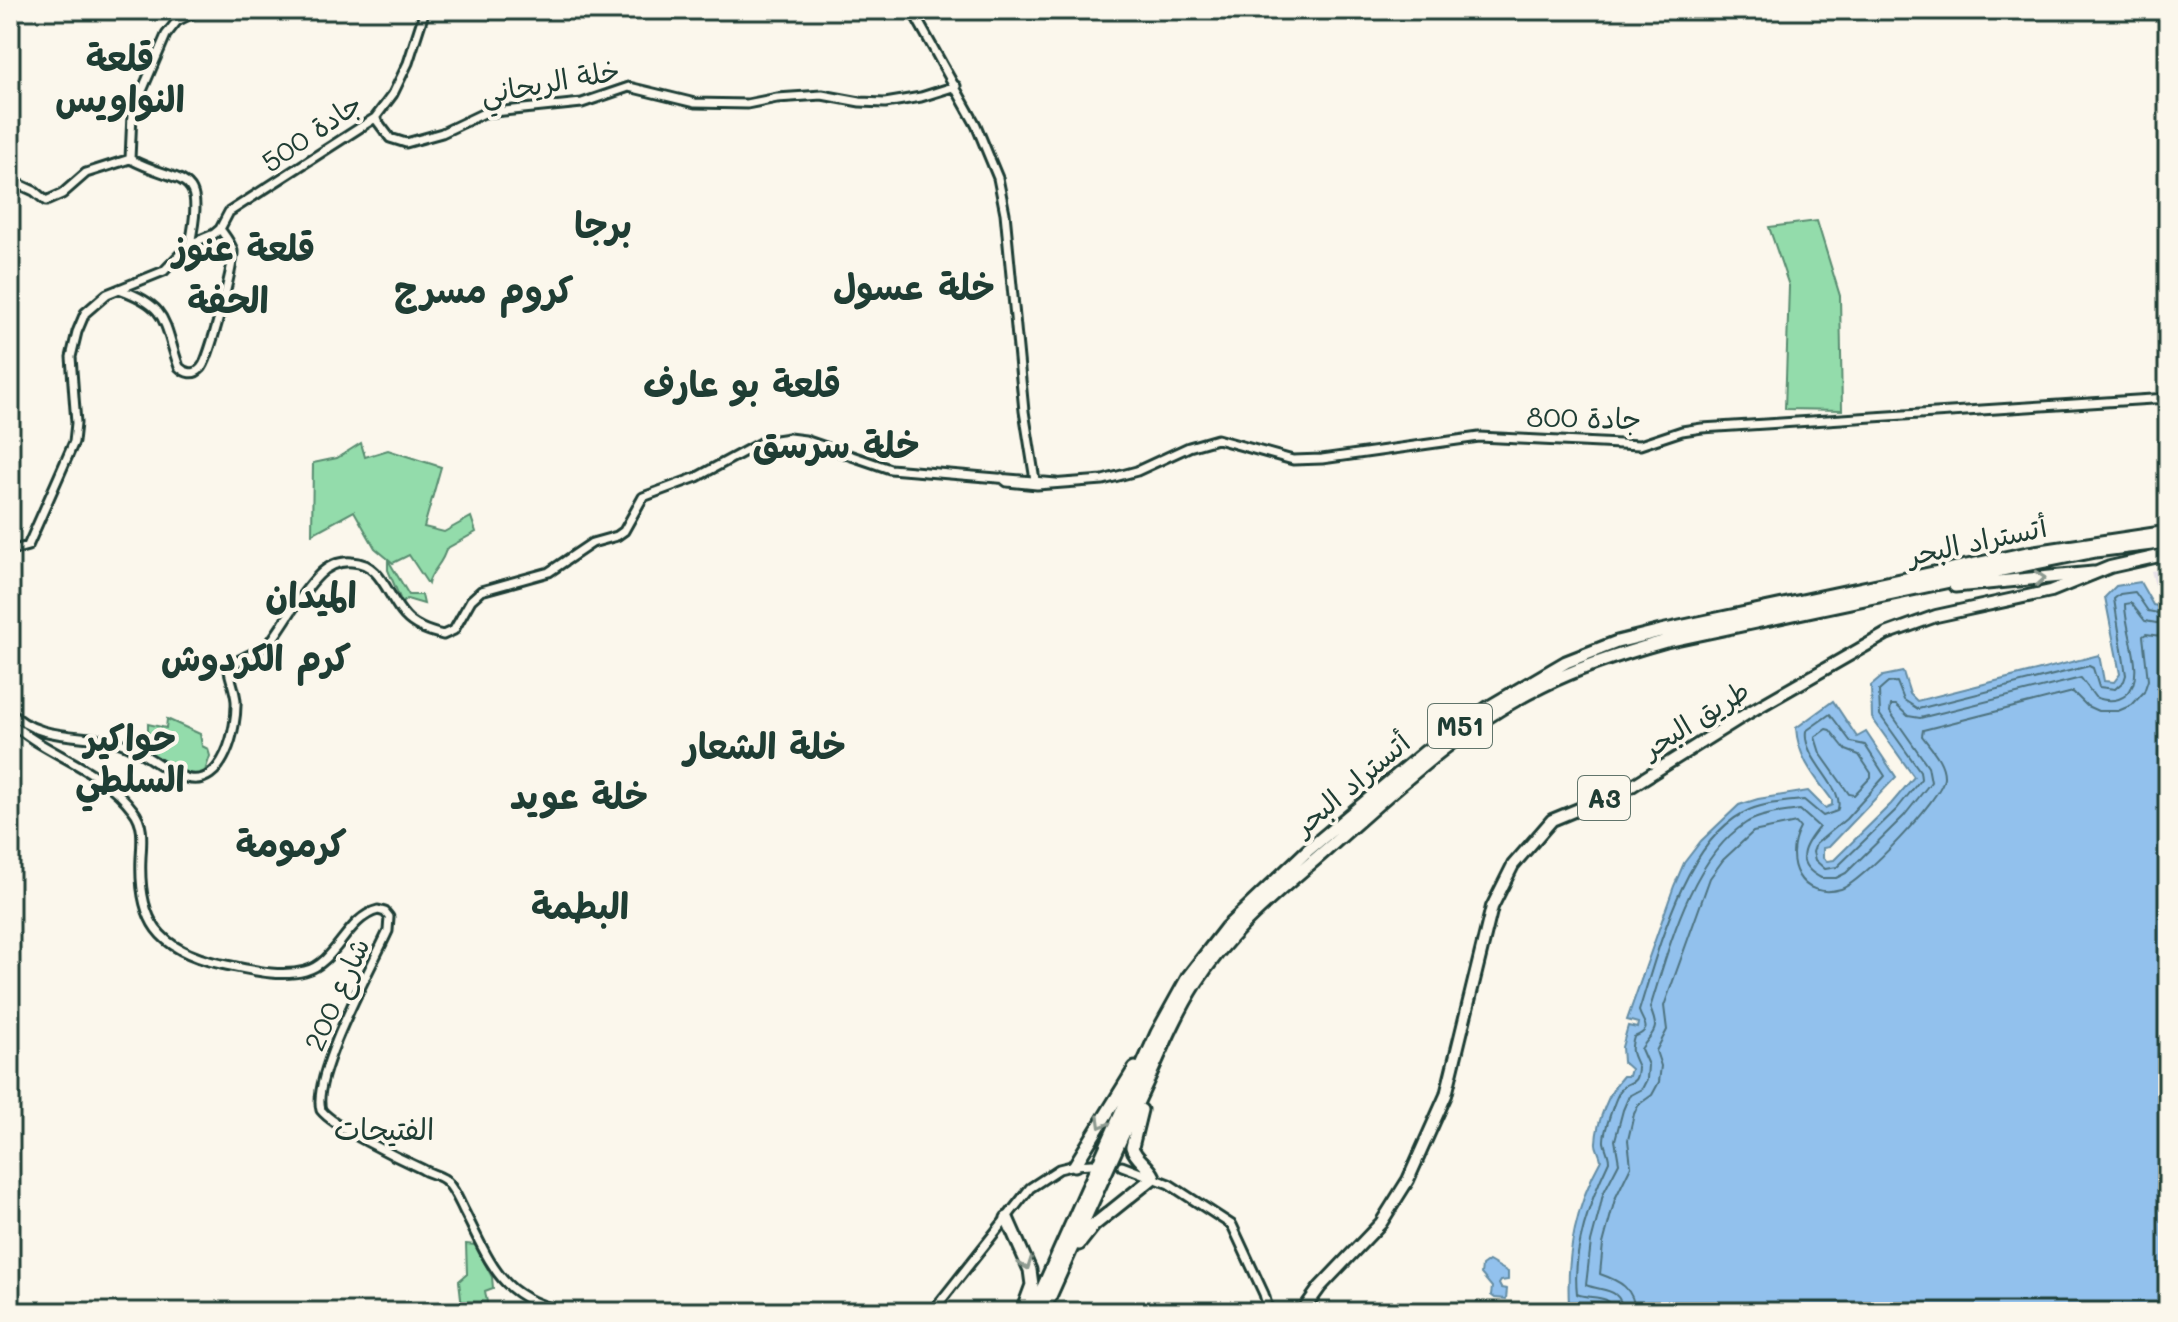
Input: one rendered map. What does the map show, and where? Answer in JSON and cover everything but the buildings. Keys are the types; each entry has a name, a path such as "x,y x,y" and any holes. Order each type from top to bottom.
{"highway":[{"name":"أتستراد البحر","path":"1032,1312 1157,1033 1202,956 1247,905 1308,850 1458,728 1555,667 1617,642 2028,553 2168,532"},
{"name":"أتستراد البحر","path":"1043,1312 1178,1014 1197,982 1249,917 1416,772 1496,713 1539,687 1610,656 1666,641 2095,551 2168,542"},
{"name":"طريق البحر","path":"1302,1312 1320,1287 1381,1223 1408,1180 1446,1095 1492,907 1513,865 1552,820 1627,789 1748,713 1886,634 1936,616 2051,591 2129,561 2168,554"},
{"path":"1907,591 2093,573"},
{"path":"1075,1165 1157,1033"},
{"path":"1127,1167 1151,1073"},
{"path":"1087,1147 1090,1164"},
{"path":"1061,1271 1089,1230 1154,1177 1150,1168 1133,1152"},
{"path":"1007,1218 1030,1270 1032,1285 1022,1312"}],"main road":[{"path":"130,159 132,114 169,30 199,10"},
{"name":"جادة 500","path":"220,229 229,212 375,118 393,94 408,63 425,10"},
{"path":"912,10 976,125 1000,189 1031,482"},
{"name":"خلة الريحاني","path":"375,118 393,141 406,143 442,133 484,113 582,103 629,87 695,103 749,104 822,95 885,103 921,97 956,86"},
{"path":"10,180 34,191 46,201 62,194 86,173 130,159 189,184 195,195 196,213 190,244"},
{"path":"10,551 28,546 74,442 76,423 71,361 80,322 95,303 119,289 164,271 190,244 220,229 230,243 233,264 203,368 197,371 189,373 179,367 166,325 156,308 119,289"},
{"name":"جادة 800","path":"10,711 27,726 120,743 184,777 203,777 217,769 233,728 236,700 229,671 231,665 259,652 271,642 313,582 337,563 354,562 369,566 406,618 443,635 454,630 471,600 481,591 549,572 592,543 617,536 624,531 643,497 697,477 762,442 789,438 805,440 886,468 1002,478 1007,482 1086,483 1126,475 1189,447 1217,439 1293,460 1322,459 1479,437 1640,445 1702,428 2168,398"},
{"name":"شارع 200","path":"10,722 36,742 83,767 136,812 141,829 140,875 145,910 155,930 173,947 199,959 243,969 292,973 320,964 364,917 378,910 385,912 389,917 388,931 329,1057 320,1091 321,1110 365,1139 445,1180 459,1200 486,1258 498,1275 531,1300 569,1312"},
{"path":"932,1312 1030,1188 1046,1175 1075,1165 1090,1164"},
{"path":"1127,1167 1154,1177 1232,1225 1264,1294 1269,1312"}],"shaded area":[{"path":"2168,569 2168,605 2160,604 2151,571"}],"green space":[{"path":"1817,221 1840,296 1842,410 1785,409 1789,286 1769,227"},
{"path":"361,443 365,457 388,450 441,467 424,527 444,532 471,517 476,532 446,549 428,584 409,555 393,563 375,548 354,511 312,534 313,463 337,458"},
{"path":"388,560 409,595 422,595 424,604 407,599 402,603 388,570"},
{"path":"167,719 200,734 202,746 208,749 210,756 204,774 184,775 142,750 143,745 148,745 148,724 166,728"},
{"path":"466,1244 475,1245 492,1277 493,1288 485,1291 488,1308 462,1307 459,1281 467,1274"}],"water":[{"path":"2140,582 2153,605 2168,608 2168,1312 1606,1312 1604,1306 1569,1304 1569,1267 1575,1229 1585,1193 1601,1160 1596,1144 1599,1125 1613,1090 1623,1076 1629,1076 1631,1069 1623,1062 1622,1047 1628,1026 1637,1028 1638,1023 1627,1020 1674,886 1684,863 1701,841 1739,805 1758,799 1808,791 1825,808 1832,805 1832,800 1804,758 1796,728 1833,701 1857,737 1866,732 1896,777 1829,847 1823,848 1823,858 1834,860 1914,777 1872,718 1871,686 1883,676 1903,672 1910,694 1917,701 2099,655 2104,681 2114,682 2120,674 2105,597 2116,586"},
{"path":"1489,1261 1508,1272 1508,1280 1499,1284 1507,1289 1506,1299 1491,1295 1492,1287 1481,1274 1482,1266"}],"district":[{"name":"قلعة النواويس","path":"120,76"},
{"name":"برجا","path":"603,223"},
{"name":"قلعة عنوز","path":"244,246"},
{"name":"خلة عسول","path":"914,285"},
{"name":"كروم مسرج","path":"484,288"},
{"name":"الحفة","path":"228,298"},
{"name":"قلعة بو عارف","path":"742,382"},
{"name":"خلة سرسق","path":"836,443"},
{"name":"الميدان","path":"311,593"},
{"name":"كرم الكردوش","path":"256,656"},
{"name":"خلة الشعار","path":"765,744"},
{"name":"حواكير السلطي","path":"130,756"},
{"name":"خلة عويد","path":"579,794"},
{"name":"كرمومة","path":"291,842"},
{"name":"البطمة","path":"580,904"},
{"name":"الفتيحات","path":"384,1128"}]}
